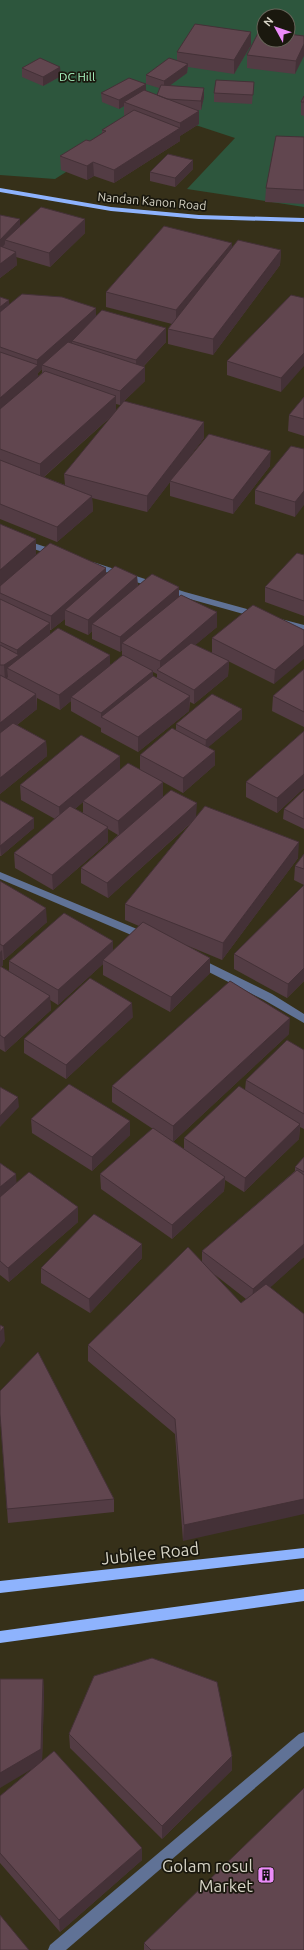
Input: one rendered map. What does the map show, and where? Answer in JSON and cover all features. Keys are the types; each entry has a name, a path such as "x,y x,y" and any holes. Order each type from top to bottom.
{"main road":[{"name":"Nandan Kanon Road","path":"0,190 111,209 199,217 304,220"},
{"name":"Jubilee Road","path":"0,1587 304,1553"},
{"path":"0,1637 304,1596"}],"street":[{"path":"0,535 61,555"},
{"path":"84,562 182,594 304,628"},
{"path":"0,875 155,940"},
{"path":"192,958 268,997 304,1019"},
{"path":"55,1950 304,1738"}],"green space":[{"name":"DC Hill","path":"0,0 304,0 304,207 187,189 235,138 159,113 55,179 0,175"}],"building":[{"path":"195,24 251,32 234,60 177,52"},
{"path":"296,35 304,36 304,44 296,61 247,55 256,37 256,48 296,48"},
{"path":"40,58 60,67 43,77 22,68"},
{"path":"169,58 188,64 164,81 146,75"},
{"path":"129,78 146,84 119,100 101,93"},
{"path":"216,80 254,82 253,95 214,93"},
{"path":"161,85 204,88 201,101 167,99 157,95"},
{"path":"144,90 199,111 180,123 124,102"},
{"path":"134,110 180,128 114,170 93,162 87,166 60,156 86,140 90,141 106,131 102,130"},
{"path":"276,136 304,137 304,190 266,188"},
{"path":"168,154 193,160 175,178 150,172"},
{"path":"41,207 85,219 49,253 5,240"},
{"path":"0,215 20,219 0,240"},
{"path":"164,226 232,243 176,310 106,292"},
{"path":"238,240 281,250 213,339 168,329"},
{"path":"0,246 16,252 0,264"},
{"path":"22,294 62,297 96,308 37,360 0,347 0,312"},
{"path":"291,295 304,298 304,353 281,378 227,361"},
{"path":"0,297 9,300 0,307"},
{"path":"102,310 166,328 136,360 72,341"},
{"path":"68,342 145,367 120,391 42,365"},
{"path":"0,352 38,365 0,398"},
{"path":"45,371 116,396 40,464 0,449 0,409"},
{"path":"304,397 304,419 289,415"},
{"path":"124,401 204,422 147,496 64,474"},
{"path":"209,434 271,451 233,500 170,481"},
{"path":"291,446 304,449 304,491 295,502 255,490"},
{"path":"0,460 92,496 57,527 0,504"},
{"path":"0,524 36,539 0,570"},
{"path":"50,543 106,568 51,616 0,593 0,586"},
{"path":"297,553 304,555 304,601 265,587"},
{"path":"115,566 137,576 88,620 65,610"},
{"path":"152,574 179,587 120,637 92,624"},
{"path":"181,595 217,612 160,661 122,643"},
{"path":"0,599 50,623 17,650 0,642"},
{"path":"253,605 304,630 304,645 275,670 212,638"},
{"path":"58,628 110,655 59,695 7,668"},
{"path":"191,643 229,661 194,690 157,670"},
{"path":"0,645 19,655 4,665 0,665"},
{"path":"123,655 153,671 101,713 71,697"},
{"path":"304,669 304,712 273,696"},
{"path":"0,675 36,694 0,723"},
{"path":"153,676 190,696 138,737 101,717"},
{"path":"212,694 242,709 206,740 176,724"},
{"path":"13,723 46,741 0,778 0,733"},
{"path":"172,728 215,751 183,778 140,755"},
{"path":"304,731 304,774 277,798 246,782"},
{"path":"81,735 120,756 59,807 20,785"},
{"path":"128,763 163,782 118,821 83,801"},
{"path":"171,790 197,803 107,883 81,868"},
{"path":"304,790 304,819 284,809"},
{"path":"0,800 34,818 0,846"},
{"path":"70,806 108,827 52,875 14,853"},
{"path":"205,806 299,842 223,943 125,904"},
{"path":"304,854 304,869 295,866"},
{"path":"0,881 46,908 3,946 0,944"},
{"path":"304,885 304,968 288,984 234,954"},
{"path":"64,913 113,941 58,990 9,961"},
{"path":"143,922 210,958 171,997 103,960"},
{"path":"0,966 50,996 4,1038 0,1035"},
{"path":"90,978 132,1003 66,1065 24,1039"},
{"path":"230,981 290,1018 173,1126 112,1086"},
{"path":"287,1040 304,1050 304,1114 246,1080"},
{"path":"69,1084 130,1121 92,1157 31,1119"},
{"path":"239,1086 300,1124 245,1178 184,1138"},
{"path":"0,1087 18,1097 0,1116"},
{"path":"153,1128 225,1177 172,1225 100,1174"},
{"path":"304,1157 304,1172 295,1167"},
{"path":"0,1163 16,1174 0,1187"},
{"path":"297,1170 304,1175 304,1244 253,1289 202,1251"},
{"path":"29,1172 78,1207 8,1268 0,1261 0,1197"},
{"path":"94,1214 142,1244 89,1299 41,1268"},
{"path":"188,1247 241,1303 266,1284 304,1314 304,1499 184,1525 175,1419 88,1345"},
{"path":"0,1325 4,1327 0,1332"},
{"path":"38,1352 114,1499 7,1509 0,1414 0,1391"},
{"path":"152,1658 217,1682 232,1756 162,1826 69,1734 94,1676"},
{"path":"0,1679 43,1679 41,1749 0,1773"},
{"path":"54,1751 142,1848 59,1920 0,1853 0,1796"},
{"name":"Golam rosul Market","path":"304,1788 304,1950 151,1950 144,1943"},
{"path":"0,1915 29,1950 0,1950"}],"place":[{"name":"Golam rosul Market","path":"266,1875"}]}
